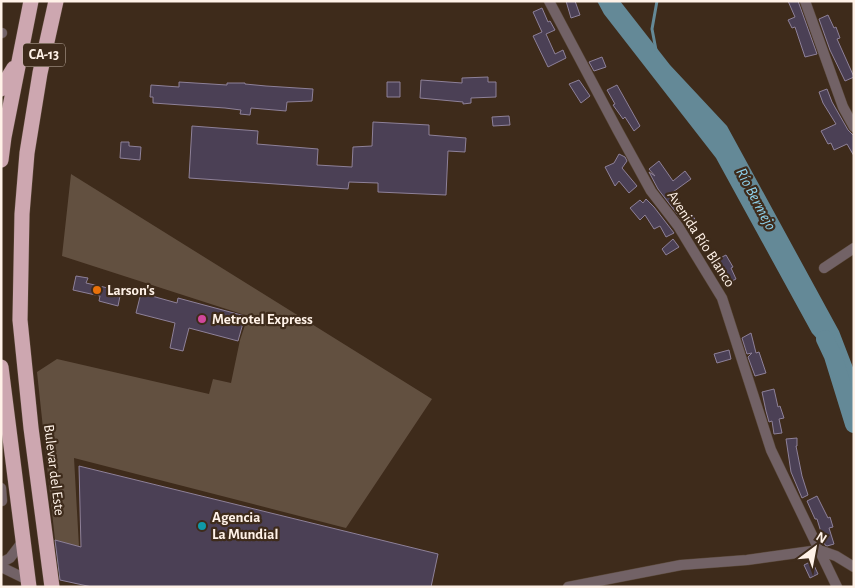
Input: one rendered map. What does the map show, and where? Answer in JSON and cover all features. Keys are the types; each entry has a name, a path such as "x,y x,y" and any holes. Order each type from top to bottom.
{"highway":[{"name":"CA-13","path":"1,160 5,108 19,61 31,1"},
{"name":"Bulevar del Este","path":"52,587 31,428 20,320 22,214 27,153 40,74 56,1"},
{"path":"1,89 19,61"},
{"path":"1,368 29,583"}],"street":[{"name":"Avenida Río Blanco","path":"549,1 651,191 678,226 722,298 770,450 837,587"},
{"path":"805,1 843,107 854,127"},
{"path":"824,268 852,253"},
{"path":"1,488 2,501"},
{"path":"24,541 10,558 1,565 29,583"},
{"path":"568,587 681,565 747,560 819,550 836,556 854,567"}],"shaded area":[{"path":"71,174 432,399 346,528 74,458 79,547 55,540 37,372 57,359 209,394 213,379 231,383 240,340 248,316 62,256"}],"water":[{"path":"597,1 620,1 670,65 727,126 839,331 854,370 854,424 833,356 812,333 716,158 604,14"}],"building":[{"path":"566,1 575,1 580,15 571,18"},
{"path":"788,1 798,1 817,54 805,57 795,27 792,28 788,20 795,17"},
{"path":"542,8 548,22 550,21 555,30 546,34 555,54 563,50 566,58 548,67 533,36 542,32 533,12"},
{"path":"828,15 834,28 836,27 840,38 837,39 854,77 845,81 830,50 819,19"},
{"path":"602,57 606,67 594,71 589,62"},
{"path":"488,77 488,82 496,82 496,97 471,98 471,103 463,104 463,102 420,98 421,80 462,83 462,78"},
{"path":"579,80 590,96 581,103 569,84"},
{"path":"179,82 227,85 227,83 245,83 313,89 312,101 287,102 286,111 251,108 250,115 240,114 241,110 225,108 153,103 153,97 150,97 151,85 179,87"},
{"path":"387,82 400,82 400,97 387,97"},
{"path":"617,85 640,126 634,131 625,117 623,119 613,105 615,104 607,90"},
{"path":"827,89 848,130 854,136 854,156 847,144 834,150 831,143 828,144 821,131 836,124 823,103 819,92"},
{"path":"509,116 510,125 493,126 492,117"},
{"path":"373,122 429,125 429,135 466,138 465,152 448,151 446,195 378,192 378,183 349,182 348,189 189,178 192,126 258,131 257,144 318,149 317,165 352,167 353,147 372,146"},
{"path":"121,142 129,142 129,146 141,147 140,160 120,158"},
{"path":"619,154 625,157 627,161 622,168 637,186 629,193 619,181 615,186 605,167 614,163"},
{"path":"659,161 673,181 685,171 691,179 673,192 689,217 692,215 697,222 688,228 658,189 649,172 655,176 649,169"},
{"path":"646,199 674,233 666,237 660,226 654,229 645,215 640,220 630,208 640,200 643,203"},
{"path":"673,239 679,247 666,255 662,249"},
{"path":"726,255 733,267 731,268 736,279 726,284 714,261"},
{"name":"Larson's","path":"76,276 88,278 86,283 121,291 118,306 99,301 100,296 73,290"},
{"name":"Metrotel Express","path":"141,293 177,303 178,298 245,316 238,341 189,328 183,351 170,348 175,323 136,313"},
{"path":"751,333 756,353 759,352 766,373 755,376 748,357 752,353 747,354 742,338"},
{"path":"729,350 731,359 717,363 714,354"},
{"path":"774,389 778,407 780,406 784,418 779,419 782,433 774,434 772,421 769,422 762,392"},
{"path":"797,438 796,446 808,495 802,498 791,472 786,439"},
{"name":"Agencia La Mundial","path":"79,466 438,554 431,587 92,587 60,580 55,540 81,547"},
{"path":"817,496 828,518 830,517 833,527 829,528 834,544 827,546 825,545 817,519 815,519 807,501"},
{"path":"812,561 818,574 810,578 804,565"}],"waterway":[{"path":"656,50 652,29 657,1"},
{"name":"Río Bermejo","path":"825,339 833,356 854,424"}],"place":[{"name":"Larson's","path":"97,290"},
{"name":"Metrotel Express","path":"202,319"},
{"name":"Agencia La Mundial","path":"202,526"}]}
